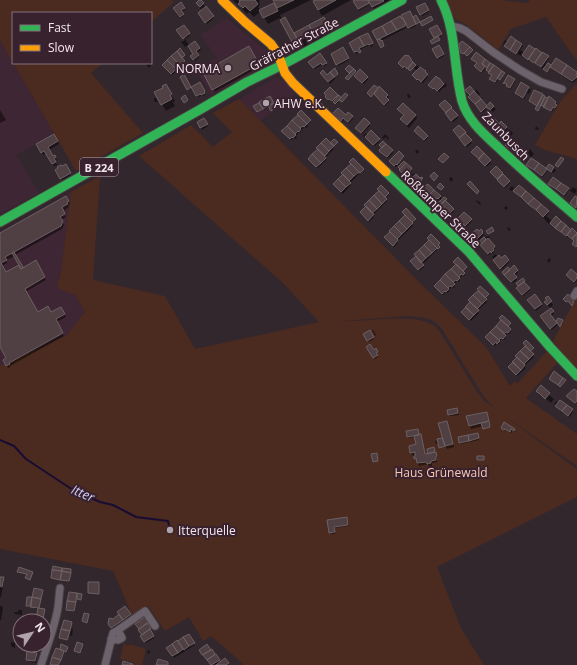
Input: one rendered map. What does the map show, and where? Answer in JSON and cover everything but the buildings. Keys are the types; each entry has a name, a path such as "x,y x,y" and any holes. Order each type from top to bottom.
{"street":[{"name":"Roßkamper Straße","path":"222,0 271,44 278,54 285,73 293,82 469,252 550,347 577,376"},
{"name":"Gräfrather Straße","path":"0,222 272,69 402,0"},
{"name":"Zaunbusch","path":"441,0 448,14 451,26 460,90 467,111 478,127 515,164 577,217"},
{"path":"451,26 466,31 493,52 541,82 562,89"},
{"path":"41,665 55,620 60,588"},
{"path":"105,665 113,633 145,612 155,626"}],"shaded area":[{"path":"226,18 268,52 273,61 211,95 195,69 217,58 200,34 213,28"},
{"path":"0,40 12,61 12,64 14,64 54,134 16,155 39,193 0,214"},
{"path":"275,78 279,78 284,81 297,93 260,121 239,99"},
{"path":"71,192 61,271 57,288 75,295 85,312 67,335 0,366 0,232"}],"green space":[{"path":"0,0 171,0 174,2 152,21 152,12 12,12 12,61 0,40"},
{"path":"446,0 500,0 528,3 530,0 577,0 577,61 546,17 511,29 498,50 467,25 455,19"},
{"path":"14,64 102,64 91,73 143,133 76,171"},
{"path":"577,83 577,159 545,150 535,145 560,102"},
{"name":"Haus Grünewald","path":"239,99 420,283 486,347 510,386 514,382 518,383 547,351 557,363 526,398 577,434 577,466 503,415 577,469 577,497 437,567 461,628 484,665 243,665 211,636 203,641 189,617 165,631 148,606 133,617 113,571 0,549 0,366 67,335 85,312 75,295 57,288 61,271 71,192 100,176 93,280 165,296 195,349 319,322 283,283 139,156 191,125 213,147 232,132 213,113","holes":["408,316 430,320 442,329 484,397 493,407 484,401 440,332 432,325 423,321 401,318 343,321"]},
{"path":"577,296 577,369 553,341"},
{"path":"124,643 127,646 130,644 146,649 142,665 135,665 133,662 120,659"}],"waterway":[{"name":"Itter","path":"0,440 14,446 26,459 73,490 85,493 91,498 113,505 136,517 168,521 170,530"}],"traffic: fast":[{"path":"0,222 247,82 282,65 402,0"},
{"path":"441,0 450,24 459,88 462,101 468,115 488,138 577,217"},
{"path":"386,172 469,252 550,347 577,376"}],"traffic: slow":[{"path":"222,0 271,44 278,54 285,73 293,83 386,172"}],"place":[{"name":"NORMA","path":"228,68"},
{"name":"AHW e.K.","path":"266,103"},
{"name":"Itterquelle","path":"170,530"}]}
